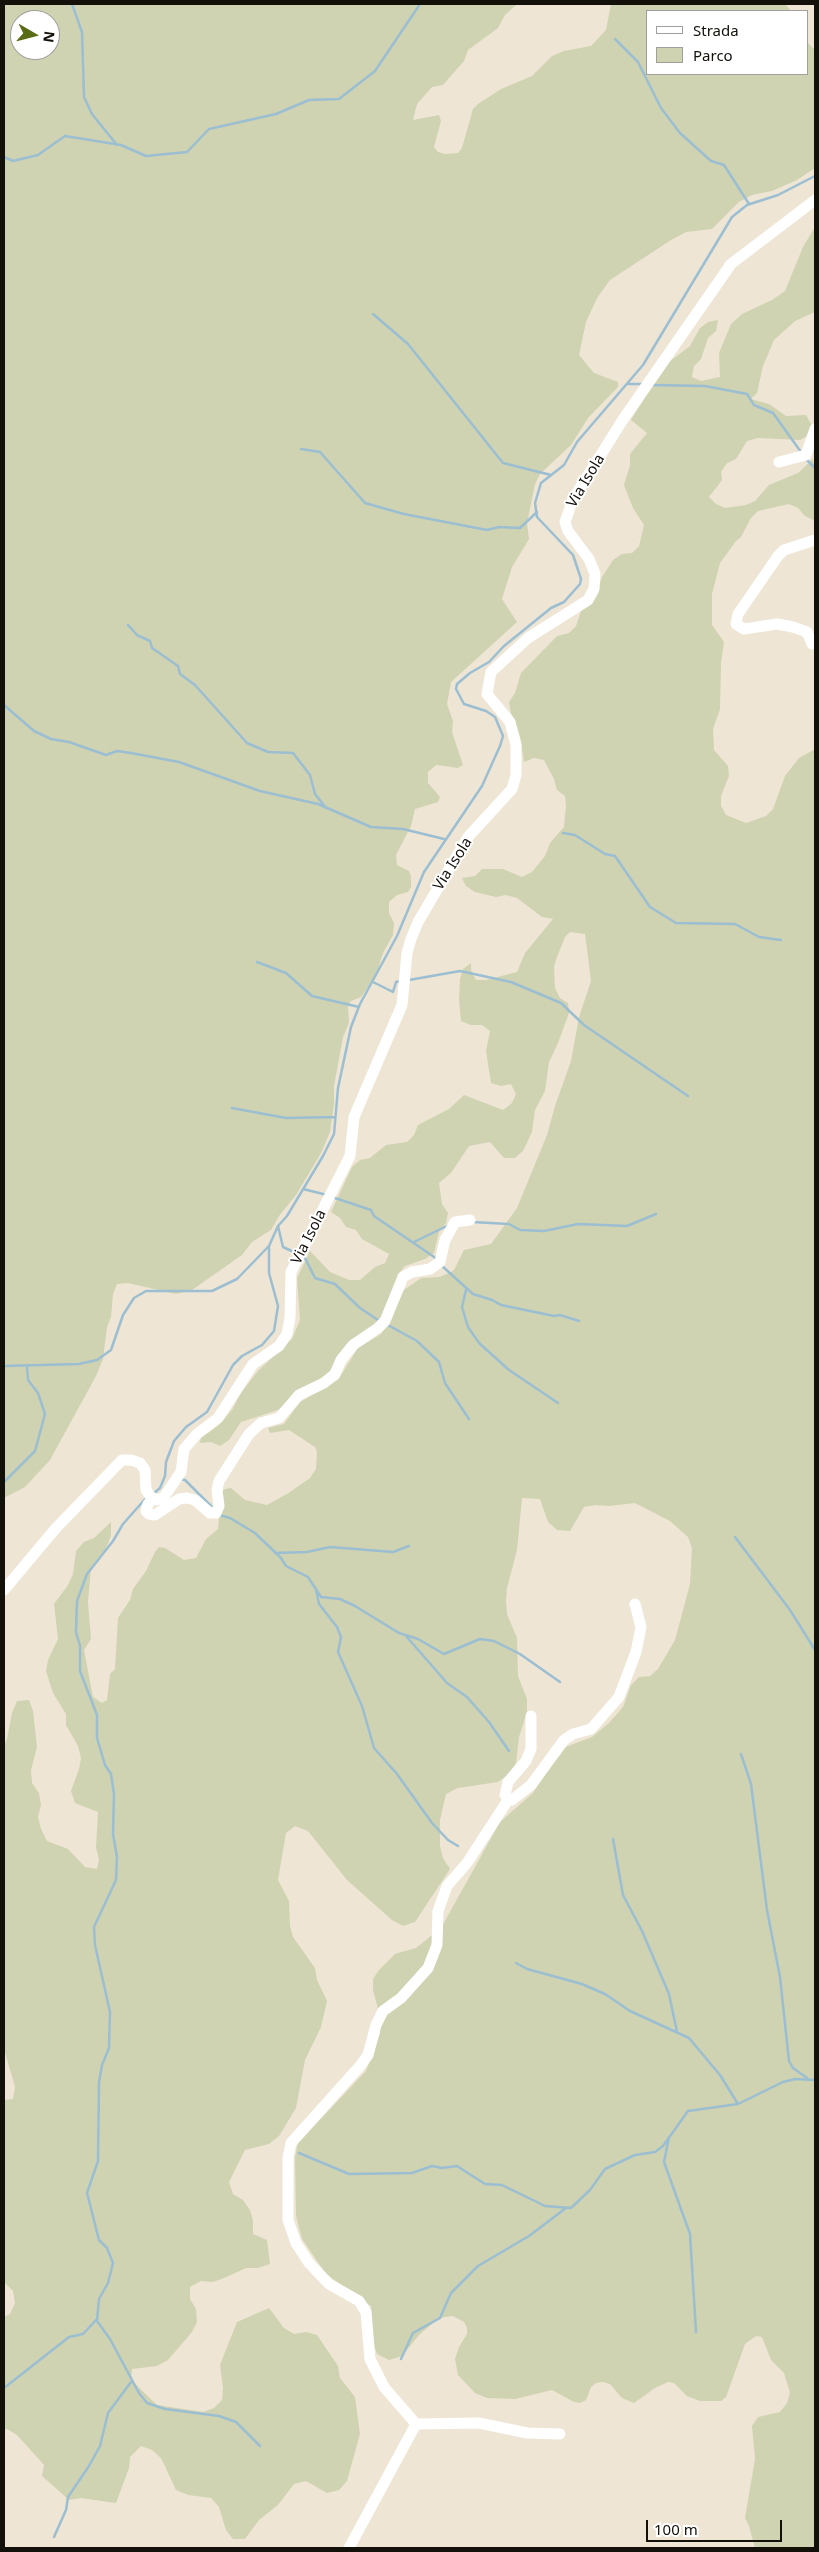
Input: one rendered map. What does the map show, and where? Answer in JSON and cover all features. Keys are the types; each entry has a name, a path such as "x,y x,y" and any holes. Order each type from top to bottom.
{"street":[{"name":"Via Isola","path":"153,1498 157,1500 164,1497 176,1483 181,1472 184,1449 197,1434 218,1418 253,1364 279,1346 287,1334 290,1318 291,1272 350,1156 354,1118 402,1005 407,953 418,922 468,837 512,789 516,775 516,744 510,722 487,694 491,672 528,638 584,604 594,589 596,580 592,568 568,531 565,522 573,499 644,389 731,264 815,200"},
{"path":"780,462 806,455 815,429"},
{"path":"812,644 807,632 792,627 776,624 744,629 738,628 736,624 738,614 778,556 784,550 815,540"},
{"path":"4,1590 56,1528 122,1460 140,1463 145,1470 146,1490 153,1498 148,1504 146,1511 149,1514 155,1515 178,1499 187,1498 195,1500 210,1513 216,1513 219,1506 217,1490 219,1482 249,1434 260,1423 279,1418 299,1394 324,1383 335,1374 341,1360 352,1345 378,1328 385,1321 404,1277 412,1272 430,1269 440,1262 445,1240 455,1222 470,1220"},
{"path":"416,2424 384,2387 370,2359 366,2312 359,2301 329,2284 309,2263 296,2243 288,2220 288,2158 291,2144 300,2131 368,2055 383,2011 401,1998 428,1968 437,1945 438,1911 447,1886 467,1863 508,1800 512,1800 531,1786 564,1740 573,1734 591,1729 619,1697 636,1652 641,1627 635,1604"},
{"path":"508,1800 505,1795 508,1782 526,1761 531,1750 531,1716"},
{"path":"416,2424 479,2423 527,2434 560,2434"},
{"path":"348,2548 416,2424"}],"green space":[{"path":"4,4 521,4 516,5 505,15 498,28 468,50 464,61 443,85 432,87 417,104 413,120 439,115 441,121 434,147 438,152 445,154 458,153 462,148 473,109 478,104 501,89 532,76 552,56 564,51 591,46 606,30 611,4 785,4 790,10 646,10 646,75 809,75 809,44 815,50 815,168 797,180 772,191 752,195 739,202 712,229 686,232 671,240 610,280 597,298 586,322 579,355 594,373 618,382 618,387 588,418 571,445 540,474 535,484 527,523 529,539 512,567 502,599 517,622 451,682 447,704 453,721 452,732 463,765 458,768 436,765 428,772 428,783 440,797 438,802 415,809 411,826 396,855 397,865 409,871 411,887 408,892 397,895 389,902 389,913 394,923 393,935 383,953 376,975 361,997 351,1001 348,1006 349,1023 343,1037 334,1086 334,1104 330,1132 321,1153 296,1195 279,1216 271,1230 252,1242 242,1255 192,1290 176,1294 128,1283 117,1284 113,1294 111,1317 107,1327 103,1359 96,1376 50,1460 25,1487 4,1498"},
{"path":"815,227 815,312 795,321 774,340 763,366 757,393 751,399 769,404 786,416 806,415 811,424 809,435 800,440 758,438 747,441 736,459 727,463 721,472 722,480 709,497 716,504 725,508 746,505 755,501 769,485 798,473 813,459 815,469 815,521 805,516 798,508 789,504 758,511 751,518 741,537 720,563 712,594 712,625 724,642 721,663 720,709 713,729 714,750 728,766 729,776 721,796 721,806 726,815 746,823 766,816 773,809 785,776 799,758 815,749 815,2548 755,2548 745,2518 755,2459 752,2426 758,2417 780,2412 787,2403 790,2393 784,2373 771,2360 762,2337 756,2336 745,2344 726,2397 721,2401 700,2401 687,2396 674,2383 668,2382 655,2388 634,2403 622,2398 610,2384 603,2382 596,2383 591,2387 586,2400 580,2403 574,2402 552,2390 515,2399 487,2398 475,2393 458,2375 455,2359 459,2347 467,2334 467,2328 464,2322 453,2316 439,2318 419,2335 402,2356 389,2360 377,2354 373,2343 371,2306 326,2274 302,2239 296,2216 295,2157 298,2143 366,2071 380,2034 379,2012 373,1990 373,1979 395,1954 416,1948 441,1928 500,1822 533,1793 563,1748 592,1737 609,1723 623,1707 631,1685 639,1677 650,1676 658,1669 675,1640 690,1584 692,1548 688,1537 670,1521 635,1503 584,1507 570,1531 557,1530 548,1522 540,1499 522,1498 517,1550 507,1588 506,1601 507,1614 517,1638 518,1676 527,1699 527,1712 519,1737 516,1763 509,1774 498,1782 458,1788 446,1794 440,1820 440,1846 443,1858 450,1869 415,1922 403,1926 392,1920 347,1880 308,1831 295,1826 286,1833 278,1880 289,1901 290,1926 293,1937 315,1968 317,1980 327,2001 321,2027 305,2060 296,2108 279,2136 269,2144 245,2150 229,2182 233,2194 243,2200 250,2210 253,2221 253,2234 267,2240 270,2264 258,2268 246,2268 213,2282 201,2281 190,2287 190,2299 196,2309 197,2322 192,2332 168,2360 157,2366 132,2369 131,2380 157,2405 203,2412 214,2408 222,2400 223,2388 220,2365 237,2322 269,2308 284,2328 294,2334 306,2332 317,2335 338,2366 340,2378 355,2397 360,2434 347,2481 339,2490 327,2493 306,2481 294,2484 278,2505 259,2520 245,2539 233,2539 226,2530 219,2507 211,2498 188,2495 176,2490 161,2458 152,2450 141,2446 130,2457 129,2468 116,2503 81,2498 69,2500 42,2476 44,2465 17,2435 7,2429 4,2430 4,2317 10,2314 15,2303 13,2291 4,2282 4,2100 13,2099 15,2087 4,2049 4,1746 12,1713 17,1701 29,1700 33,1711 37,1747 31,1770 32,1783 39,1793 41,1805 38,1817 47,1841 68,1849 85,1867 97,1869 99,1859 96,1848 98,1812 75,1803 71,1791 81,1758 78,1746 66,1725 66,1714 53,1693 46,1671 48,1660 58,1639 54,1604 68,1585 73,1574 76,1551 84,1542 94,1538 111,1522 111,1536 106,1548 91,1567 88,1602 91,1639 84,1650 93,1697 102,1703 107,1700 110,1674 115,1669 118,1618 130,1600 133,1589 146,1571 159,1547 165,1548 184,1560 196,1558 206,1539 218,1529 221,1492 225,1489 231,1488 245,1500 267,1505 310,1478 316,1469 317,1452 315,1447 289,1430 270,1433 268,1428 284,1424 300,1402 338,1380 358,1348 381,1334 404,1290 421,1278 439,1277 454,1270 464,1250 491,1244 517,1208 547,1135 571,1061 579,1017 591,981 585,934 570,932 565,937 554,967 555,988 560,998 568,1003 569,1013 549,1062 545,1091 535,1110 532,1132 523,1151 515,1158 504,1158 490,1142 469,1146 451,1173 439,1183 442,1204 448,1213 446,1223 439,1232 434,1253 425,1259 405,1266 398,1274 383,1317 377,1326 351,1340 330,1371 322,1378 294,1392 281,1409 241,1422 229,1440 220,1446 211,1442 200,1443 201,1438 219,1425 232,1410 241,1393 258,1371 292,1339 300,1320 297,1278 310,1251 330,1272 349,1280 360,1280 375,1267 385,1263 389,1254 362,1239 356,1230 346,1227 340,1218 331,1212 352,1167 360,1160 370,1158 386,1145 407,1142 414,1135 418,1125 449,1109 464,1095 503,1110 512,1103 516,1094 511,1084 501,1086 491,1083 486,1051 490,1031 482,1025 471,1025 461,1021 460,979 463,969 471,963 471,970 476,980 486,980 517,972 525,953 553,919 542,917 517,898 506,895 496,897 475,892 466,886 462,878 475,876 482,869 503,869 522,877 532,872 545,856 550,843 564,827 566,806 565,796 557,790 554,779 544,760 534,758 524,762 520,736 509,702 515,693 521,673 557,636 569,633 576,626 581,611 595,597 602,577 613,560 622,554 632,553 639,546 644,525 633,508 624,485 630,465 630,454 647,433 631,420 665,365 690,346 700,328 708,322 718,320 716,331 708,338 701,359 694,366 692,377 701,381 720,377 719,353 731,324 742,314 772,300 785,291 803,247"}],"waterway":[{"path":"72,4 82,32 84,97 92,114 117,145"},
{"path":"4,157 13,161 38,155 65,136 121,145 146,156 187,152 209,129 276,114 309,100 339,99 375,71 420,4"},
{"path":"615,39 638,62 661,108 680,133 711,161 724,165 749,204"},
{"path":"4,1366 79,1364 97,1360 111,1350 123,1315 134,1298 146,1291 212,1291 237,1279 269,1246 278,1226 287,1216 334,1134 338,1088 351,1027 360,1004 397,936 424,872 482,786 500,746 503,736 495,717 486,711 464,704 456,689 457,684 470,673 489,662 504,646 551,608 564,602 580,584 581,579 573,555 537,517 535,503 541,483 564,465 577,442 643,365 732,217 747,205 778,195 815,176"},
{"path":"373,314 408,344 503,463 551,475"},
{"path":"627,384 643,384"},
{"path":"651,385 705,386 747,394 754,405 773,413 801,452"},
{"path":"301,449 320,452 365,503 404,514 487,530 499,527 520,528 537,512"},
{"path":"806,459 815,468"},
{"path":"128,625 137,635 150,641 152,648 178,666 180,674 195,685 247,743 268,752 293,753 310,775 315,794 326,808"},
{"path":"4,705 34,731 51,739 69,742 106,755 117,751 179,762 260,791 318,804 371,827 403,829 444,839"},
{"path":"563,833 575,835 605,854 615,856 650,907 676,923 735,924 759,937 781,940"},
{"path":"257,962 286,973 312,996 359,1007"},
{"path":"409,980 460,971 511,982 561,1003 584,1025 688,1096"},
{"path":"373,982 393,992 396,982 401,981"},
{"path":"232,1108 286,1118 335,1117"},
{"path":"303,1189 327,1195"},
{"path":"332,1197 371,1210 374,1216 437,1259"},
{"path":"472,1222 509,1224 520,1230 544,1231 578,1224 627,1226 656,1214"},
{"path":"414,1242 449,1225"},
{"path":"278,1226 283,1247 296,1253"},
{"path":"153,1494 160,1488 165,1476 166,1462 174,1441 186,1427 207,1412 233,1365 242,1356 262,1345 274,1331 278,1306 269,1273 269,1247"},
{"path":"304,1256 315,1278 335,1284 360,1308 381,1322"},
{"path":"442,1266 473,1294 501,1305 554,1316 560,1315 579,1321"},
{"path":"466,1290 462,1307 468,1327 479,1343 509,1370 558,1403"},
{"path":"386,1324 417,1341 439,1362 445,1383 469,1419"},
{"path":"4,1482 35,1451 45,1414 38,1393 28,1380 27,1367"},
{"path":"180,1479 185,1480 214,1509"},
{"path":"146,1498 123,1524 113,1541 87,1574 77,1601 76,1632 80,1646 80,1671 97,1715 97,1738 105,1765 111,1774 114,1794 113,1834 117,1857 116,1880 94,1927 95,1945 110,2012 109,2048 102,2065 99,2082 98,2161 87,2193 99,2240 107,2248 113,2263 108,2283 99,2299 97,2321 110,2339 139,2393 147,2403 165,2409 219,2416 236,2422 260,2446"},
{"path":"219,1515 230,1518 255,1533 281,1558 286,1566 308,1577 321,1597 340,1599 399,1633 418,1639 444,1654 480,1639 494,1641 520,1654 560,1682"},
{"path":"735,1537 790,1610 815,1650"},
{"path":"275,1553 307,1552 330,1547 393,1552 409,1546"},
{"path":"316,1590 319,1604 337,1627 341,1637 338,1652 362,1706 374,1748 397,1774 432,1823 448,1840 458,1846"},
{"path":"406,1636 447,1683 467,1697 489,1722 509,1751"},
{"path":"741,1754 751,1784 767,1910 780,1977 789,2061 793,2068 807,2078"},
{"path":"613,1839 623,1895 642,1931 669,1994 677,2032"},
{"path":"516,1963 527,1969 582,1984 605,1994 630,2011 689,2038 720,2075 738,2104"},
{"path":"299,2153 349,2174 412,2173 432,2166 442,2168 457,2166 485,2184 502,2185 545,2206 571,2208 590,2190 605,2169 635,2155 655,2152 663,2146 688,2111 738,2104 783,2082 795,2079 815,2080"},
{"path":"669,2137 664,2162 690,2234 696,2332"},
{"path":"401,2359 413,2333 440,2318 451,2293 478,2266 529,2236 566,2208"},
{"path":"4,2388 69,2337 83,2334 97,2319"},
{"path":"54,2537 66,2510 68,2497 100,2446 108,2413 131,2382"}]}
